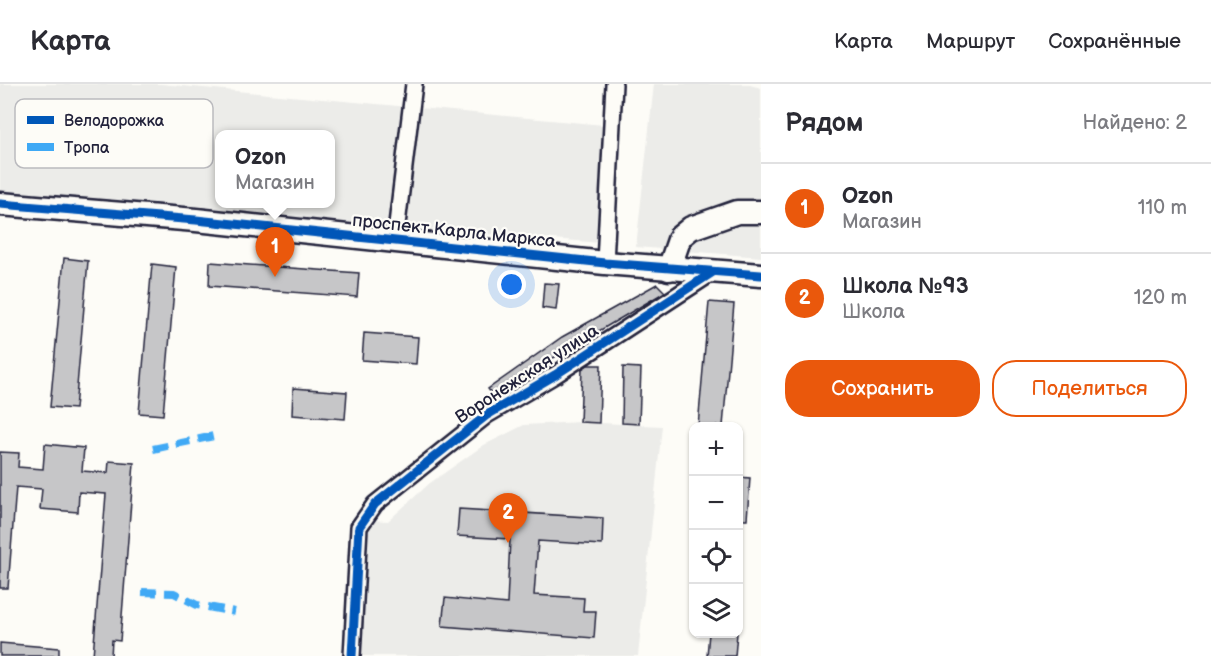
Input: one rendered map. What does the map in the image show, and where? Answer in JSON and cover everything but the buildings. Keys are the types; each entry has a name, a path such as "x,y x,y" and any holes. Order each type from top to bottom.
{"street":[{"path":"395,241 414,84"},
{"path":"604,263 614,84"},
{"name":"проспект Карла Маркса","path":"0,204 604,263 761,275"},
{"path":"669,269 680,237 691,228 737,212 761,213"},
{"name":"Воронежская улица","path":"352,656 360,527 375,504 487,415 555,375 713,272"}],"shaded area":[{"path":"0,84 160,84 604,125 601,243 0,194"},
{"path":"654,84 746,84 761,88 761,257 636,247"},
{"path":"580,422 662,426 638,656 359,656 369,520 388,521 430,483 484,445 524,425"}],"marked path":[{"path":"153,449 214,436"},
{"path":"142,592 174,593 197,605 235,612"}],"cycle path":[{"path":"0,204 196,220 605,263 761,275"},
{"path":"352,656 359,527 375,504 487,415 555,375 713,272"}],"place":[{"name":"Ozon","path":"275,277"},
{"name":"Школа №93","path":"508,543"}]}
